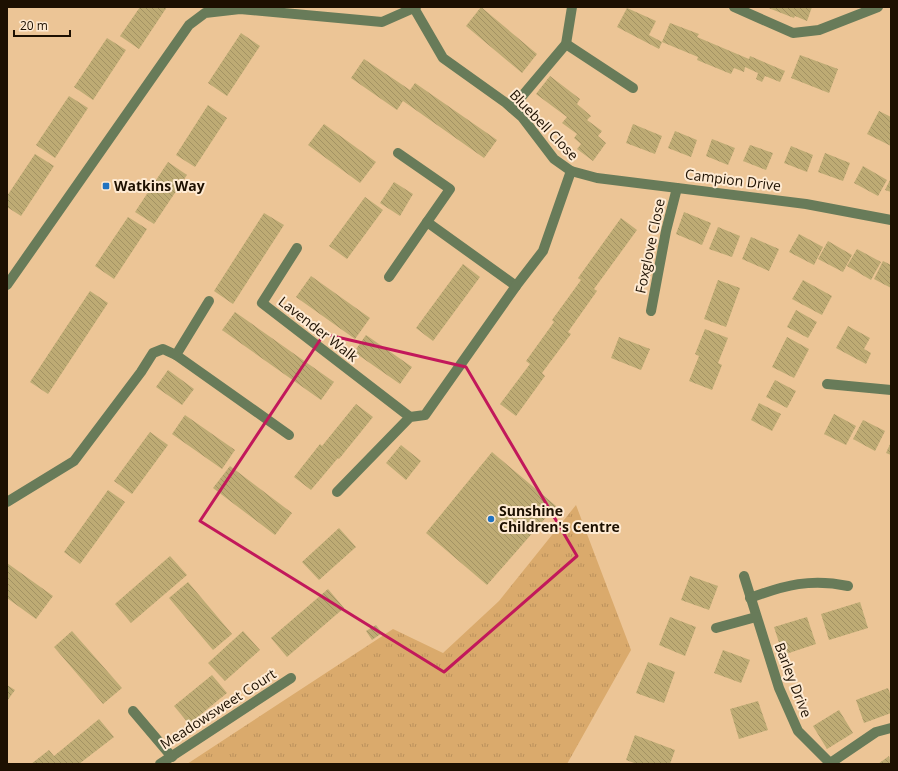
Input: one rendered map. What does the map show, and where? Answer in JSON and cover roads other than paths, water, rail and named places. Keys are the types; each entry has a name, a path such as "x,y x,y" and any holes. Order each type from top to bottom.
{"street":[{"path":"7,285 189,25 205,13 240,9 382,22 415,7"},
{"name":"Bluebell Close","path":"410,417 425,414 516,286 543,251 570,171 554,159 512,108 443,58 415,7"},
{"path":"512,108 566,44 572,7"},
{"path":"734,7 793,33 819,30 878,7"},
{"path":"566,44 633,88"},
{"path":"389,277 450,189 398,153"},
{"name":"Campion Drive","path":"570,171 597,178 806,204 891,220"},
{"name":"Foxglove Close","path":"651,311 666,231 677,188"},
{"path":"427,222 516,286"},
{"name":"Lavender Walk","path":"297,248 262,303 410,417"},
{"path":"176,355 209,301"},
{"path":"7,502 74,461 141,372 153,353 163,349 176,355 289,435"},
{"path":"827,384 891,390"},
{"path":"337,492 410,417"},
{"name":"Barley Drive","path":"744,576 779,688 798,731 830,764"},
{"path":"750,598 785,585 828,582 848,586"},
{"path":"716,628 756,617"},
{"name":"Meadowsweet Court","path":"160,764 291,678"},
{"path":"133,711 172,757"},
{"path":"830,764 876,732 891,728"}],"place":[{"name":"Watkins Way","path":"106,186"},
{"name":"Sunshine Children's Centre","path":"491,519"}]}
